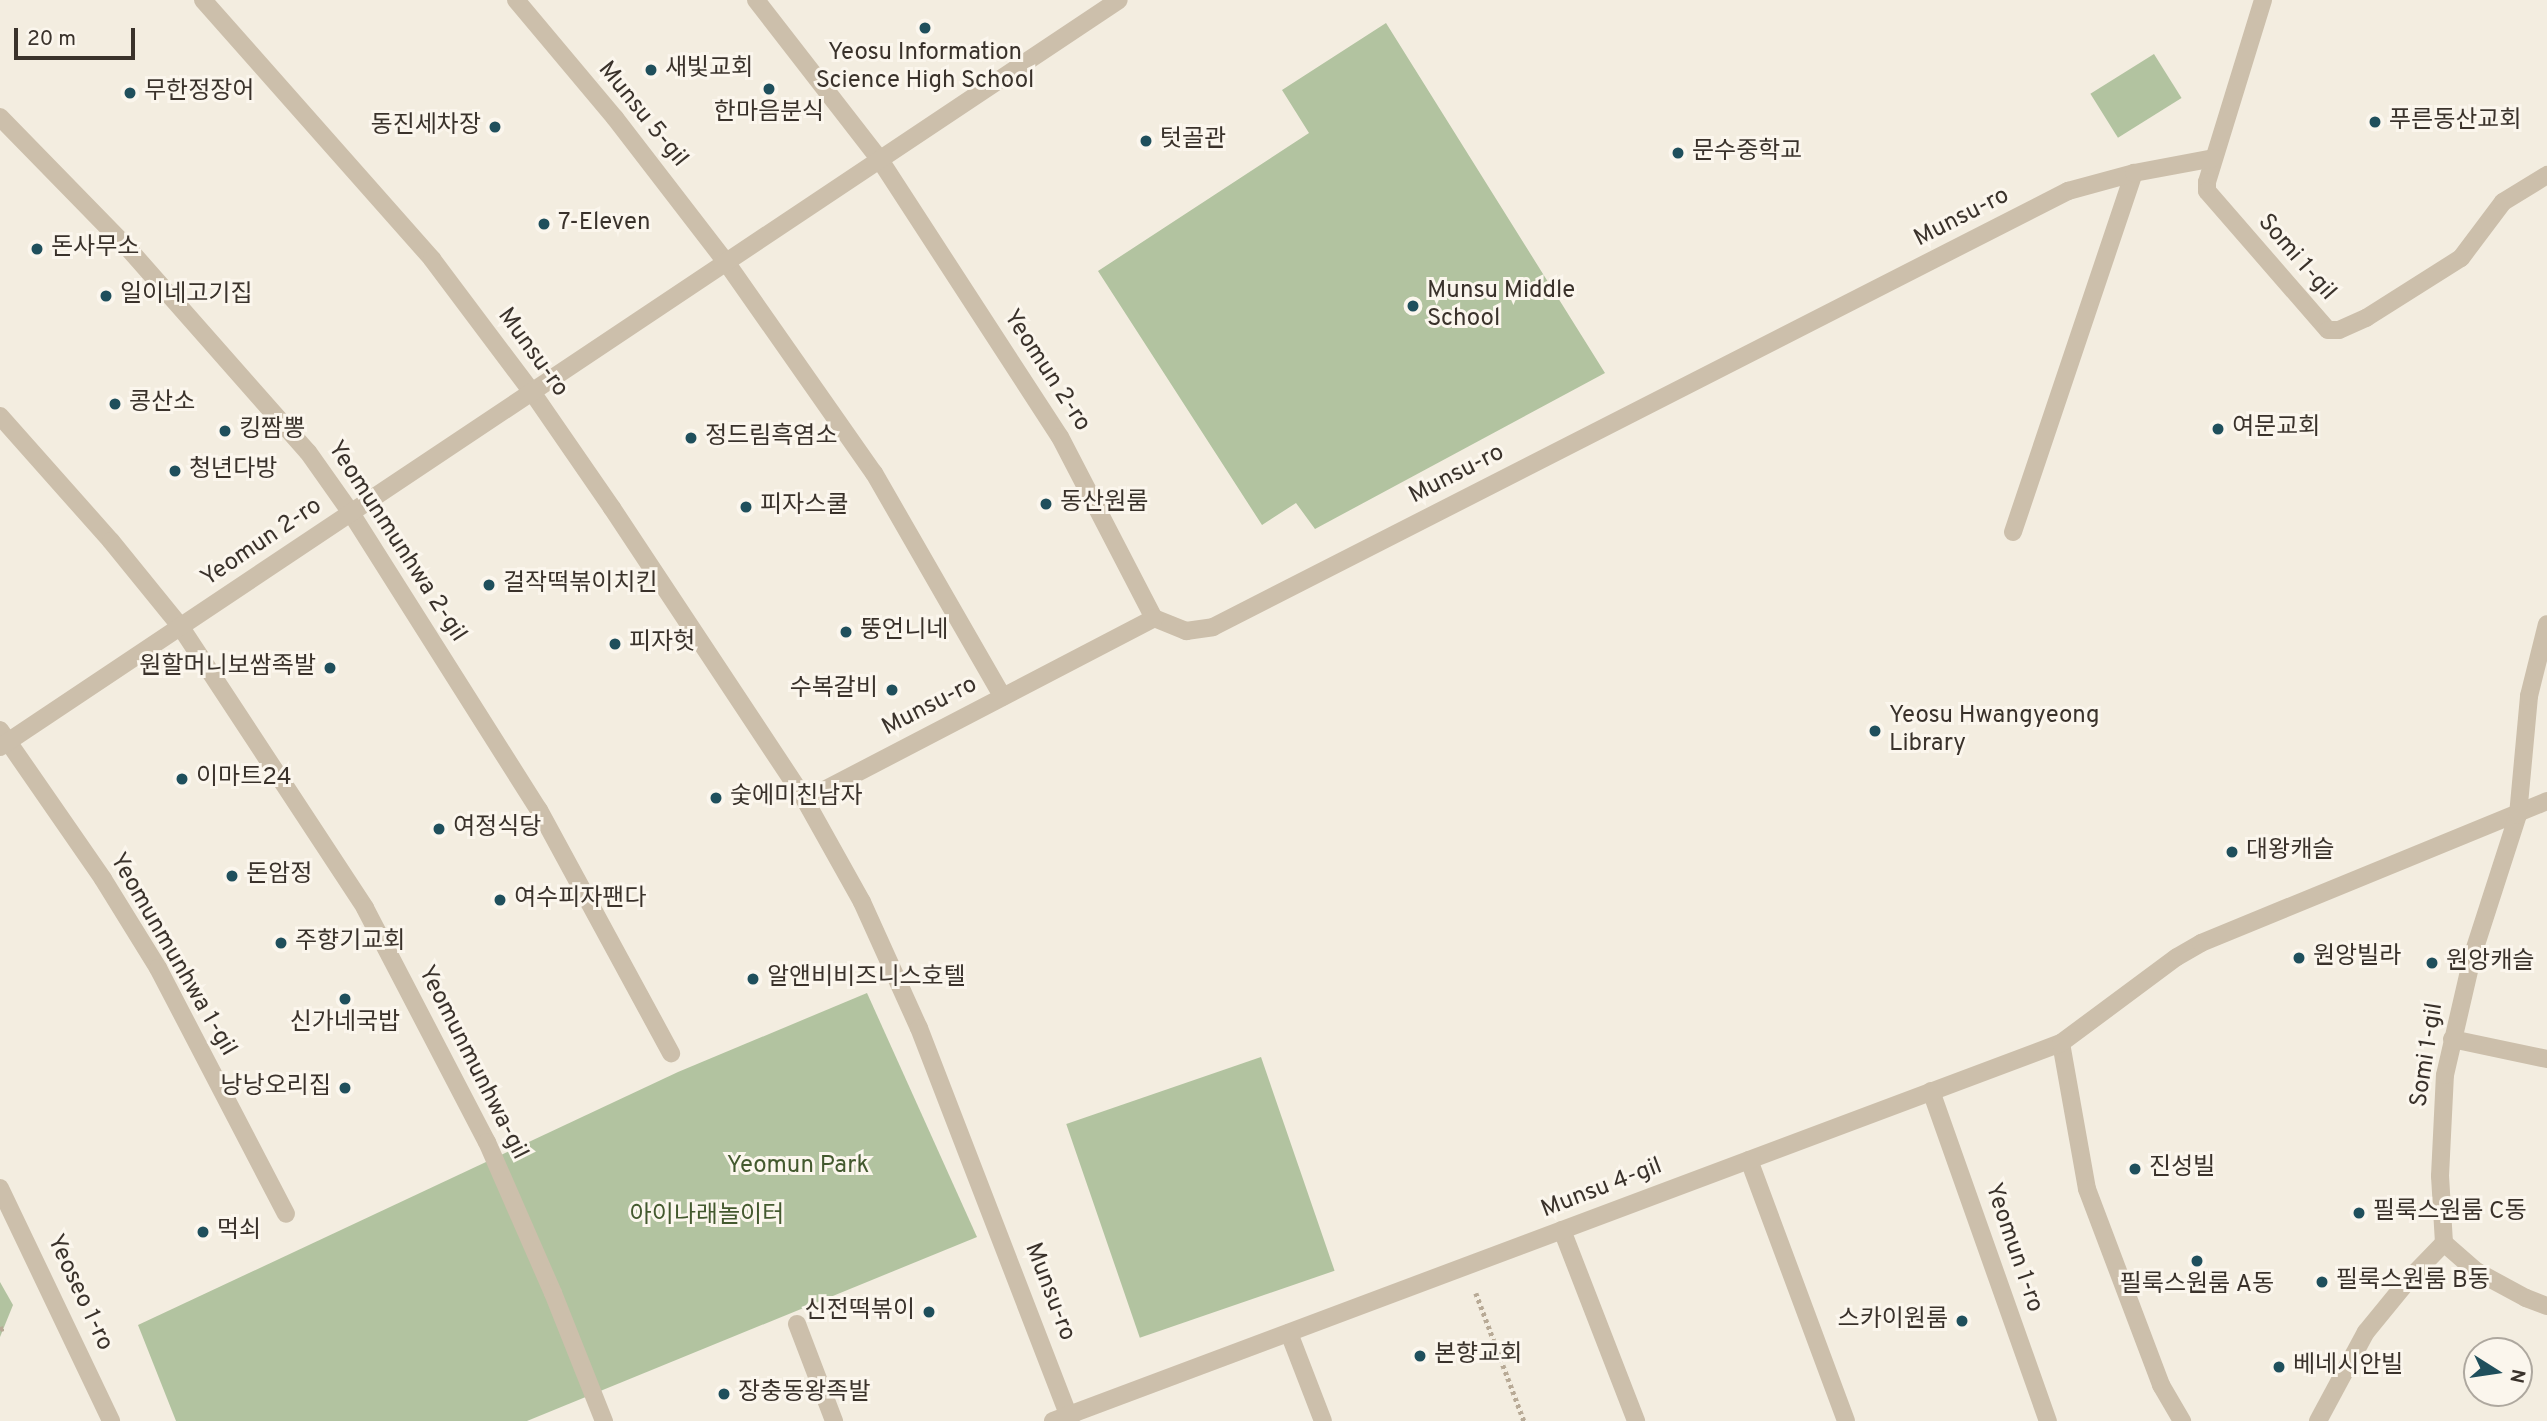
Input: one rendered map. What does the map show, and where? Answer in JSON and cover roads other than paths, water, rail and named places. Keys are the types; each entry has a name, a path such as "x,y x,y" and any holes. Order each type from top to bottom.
{"street":[{"name":"Munsu-ro","path":"203,0 286,90 432,259 532,392 689,622 805,800 862,902 919,1028 1065,1419"},
{"name":"Munsu 5-gil","path":"516,0 615,118 726,262"},
{"path":"756,0 880,160"},
{"name":"Yeomun 2-ro","path":"3,740 351,513 1119,0"},
{"name":"Somi 1-gil","path":"2263,0 2207,182 2210,197 2324,327 2334,331 2366,318 2462,258 2503,202 2547,175"},
{"name":"Yeomunmunhwa 2-gil","path":"0,117 136,257 308,452 351,513 540,810 671,1052"},
{"name":"Munsu-ro","path":"805,800 1154,618 1185,631 1213,627 2068,191 2133,173 2214,158"},
{"name":"Yeomun 2-ro","path":"880,160 1060,437 1154,618"},
{"path":"2013,532 2133,173"},
{"path":"726,262 874,473 1003,697"},
{"name":"Yeomunmunhwa-gil","path":"0,416 111,541 180,626 378,932 487,1142 553,1293 604,1421"},
{"name":"Somi 1-gil","path":"2444,1243 2440,1140 2445,1075 2473,954 2518,815 2529,696 2547,624"},
{"name":"Yeomunmunhwa 1-gil","path":"3,740 103,879 158,968 286,1214"},
{"name":"Munsu 4-gil","path":"1065,1419 2062,1043 2177,957 2201,943 2547,801"},
{"path":"2452,1039 2547,1059"},
{"path":"2062,1043 2087,1189 2161,1385 2182,1421"},
{"name":"Yeomun 1-ro","path":"1931,1091 2048,1421"},
{"path":"1749,1160 1846,1421"},
{"name":"Yeoseo 1-ro","path":"0,1188 111,1421"},
{"path":"1562,1230 1636,1421"},
{"path":"2318,1421 2367,1332 2411,1277 2444,1243 2476,1271 2526,1298 2547,1306"},
{"path":"797,1324 834,1421"},
{"path":"1289,1333 1323,1421"}],"place":[{"name":"Yeosu Information Science High School","path":"925,28"},
{"name":"새빛교회","path":"651,70"},
{"name":"한마음분식","path":"769,89"},
{"name":"무한정장어","path":"130,93"},
{"name":"푸른동산교회","path":"2375,122"},
{"name":"동진세차장","path":"495,127"},
{"name":"텃골관","path":"1146,141"},
{"name":"문수중학교","path":"1678,153"},
{"name":"7-Eleven","path":"544,224"},
{"name":"돈사무소","path":"37,249"},
{"name":"일이네고기집","path":"106,296"},
{"name":"Munsu Middle School","path":"1413,306"},
{"name":"콩산소","path":"115,404"},
{"name":"여문교회","path":"2218,429"},
{"name":"킹짬뽕","path":"225,431"},
{"name":"정드림흑염소","path":"691,438"},
{"name":"청년다방","path":"175,471"},
{"name":"동산원룸","path":"1046,504"},
{"name":"피자스쿨","path":"746,507"},
{"name":"걸작떡볶이치킨","path":"489,585"},
{"name":"뚱언니네","path":"846,632"},
{"name":"피자헛","path":"615,644"},
{"name":"원할머니보쌈족발","path":"330,668"},
{"name":"수복갈비","path":"892,690"},
{"name":"Yeosu Hwangyeong Library","path":"1875,731"},
{"name":"이마트24","path":"182,779"},
{"name":"숯에미친남자","path":"716,798"},
{"name":"여정식당","path":"439,829"},
{"name":"대왕캐슬","path":"2232,852"},
{"name":"돈암정","path":"232,876"},
{"name":"여수피자팬다","path":"500,900"},
{"name":"주향기교회","path":"281,943"},
{"name":"원앙빌라","path":"2299,958"},
{"name":"원앙캐슬","path":"2432,963"},
{"name":"알앤비비즈니스호텔","path":"753,979"},
{"name":"신가네국밥","path":"345,999"},
{"name":"낭낭오리집","path":"345,1088"},
{"name":"진성빌","path":"2135,1169"},
{"name":"필룩스원룸 C동","path":"2359,1213"},
{"name":"먹쇠","path":"203,1232"},
{"name":"필룩스원룸 A동","path":"2197,1261"},
{"name":"필룩스원룸 B동","path":"2322,1282"},
{"name":"신전떡볶이","path":"929,1312"},
{"name":"스카이원룸","path":"1962,1321"},
{"name":"본향교회","path":"1420,1356"},
{"name":"베네시안빌","path":"2279,1367"},
{"name":"장충동왕족발","path":"724,1394"}],"park label":[{"name":"Yeomun Park","path":"798,1167"},
{"name":"아이나래놀이터","path":"707,1217"}]}
